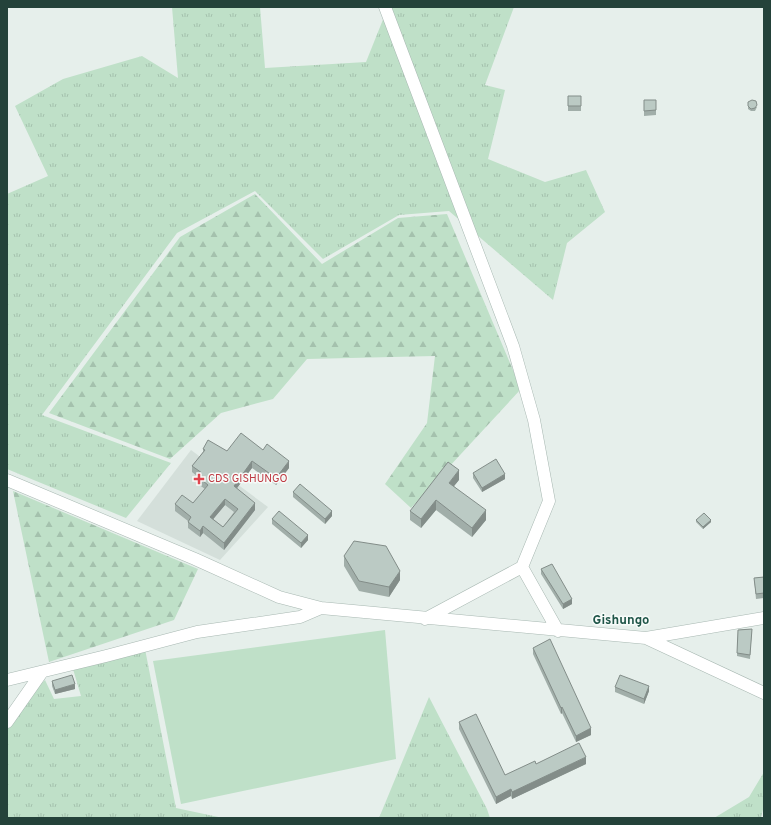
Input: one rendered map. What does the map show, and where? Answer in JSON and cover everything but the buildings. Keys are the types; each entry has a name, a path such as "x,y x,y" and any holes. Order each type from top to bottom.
{"street":[{"path":"385,7 513,346 534,420 549,501 522,567 425,619"},
{"path":"7,480 195,559 279,597 321,608 425,619 646,638 764,618"},
{"path":"522,567 558,631"},
{"path":"7,680 197,632 300,617 321,608"},
{"path":"646,638 764,693"},
{"path":"7,722 42,672"}],"shaded area":[{"name":"CDS GISHUNGO","path":"191,450 268,507 220,560 137,521"}],"green space":[{"path":"172,7 260,7 265,68 366,62 388,7 514,7 485,85 505,90 488,159 545,182 586,170 605,212 567,243 553,300 449,211 399,215 323,259 255,191 177,233 42,415 171,463 126,518 7,469 7,194 48,176 15,106 63,79 142,56 178,78"},
{"path":"255,194 322,264 398,218 447,214 521,389 411,508 385,484 427,423 435,356 307,359 273,399 221,413 170,459 49,413 180,237"},
{"path":"13,491 198,569 174,620 49,662"},
{"path":"385,630 396,759 181,804 153,661"},
{"path":"145,649 176,808 223,818 7,818 7,719 13,710 45,680 54,699 81,696 73,669"},
{"path":"429,697 487,809 490,818 379,818"},
{"path":"764,772 764,805 761,818 714,818 749,797"}],"place":[{"name":"CDS GISHUNGO","path":"199,479"}],"district":[{"name":"Gishungo","path":"621,621"}]}
